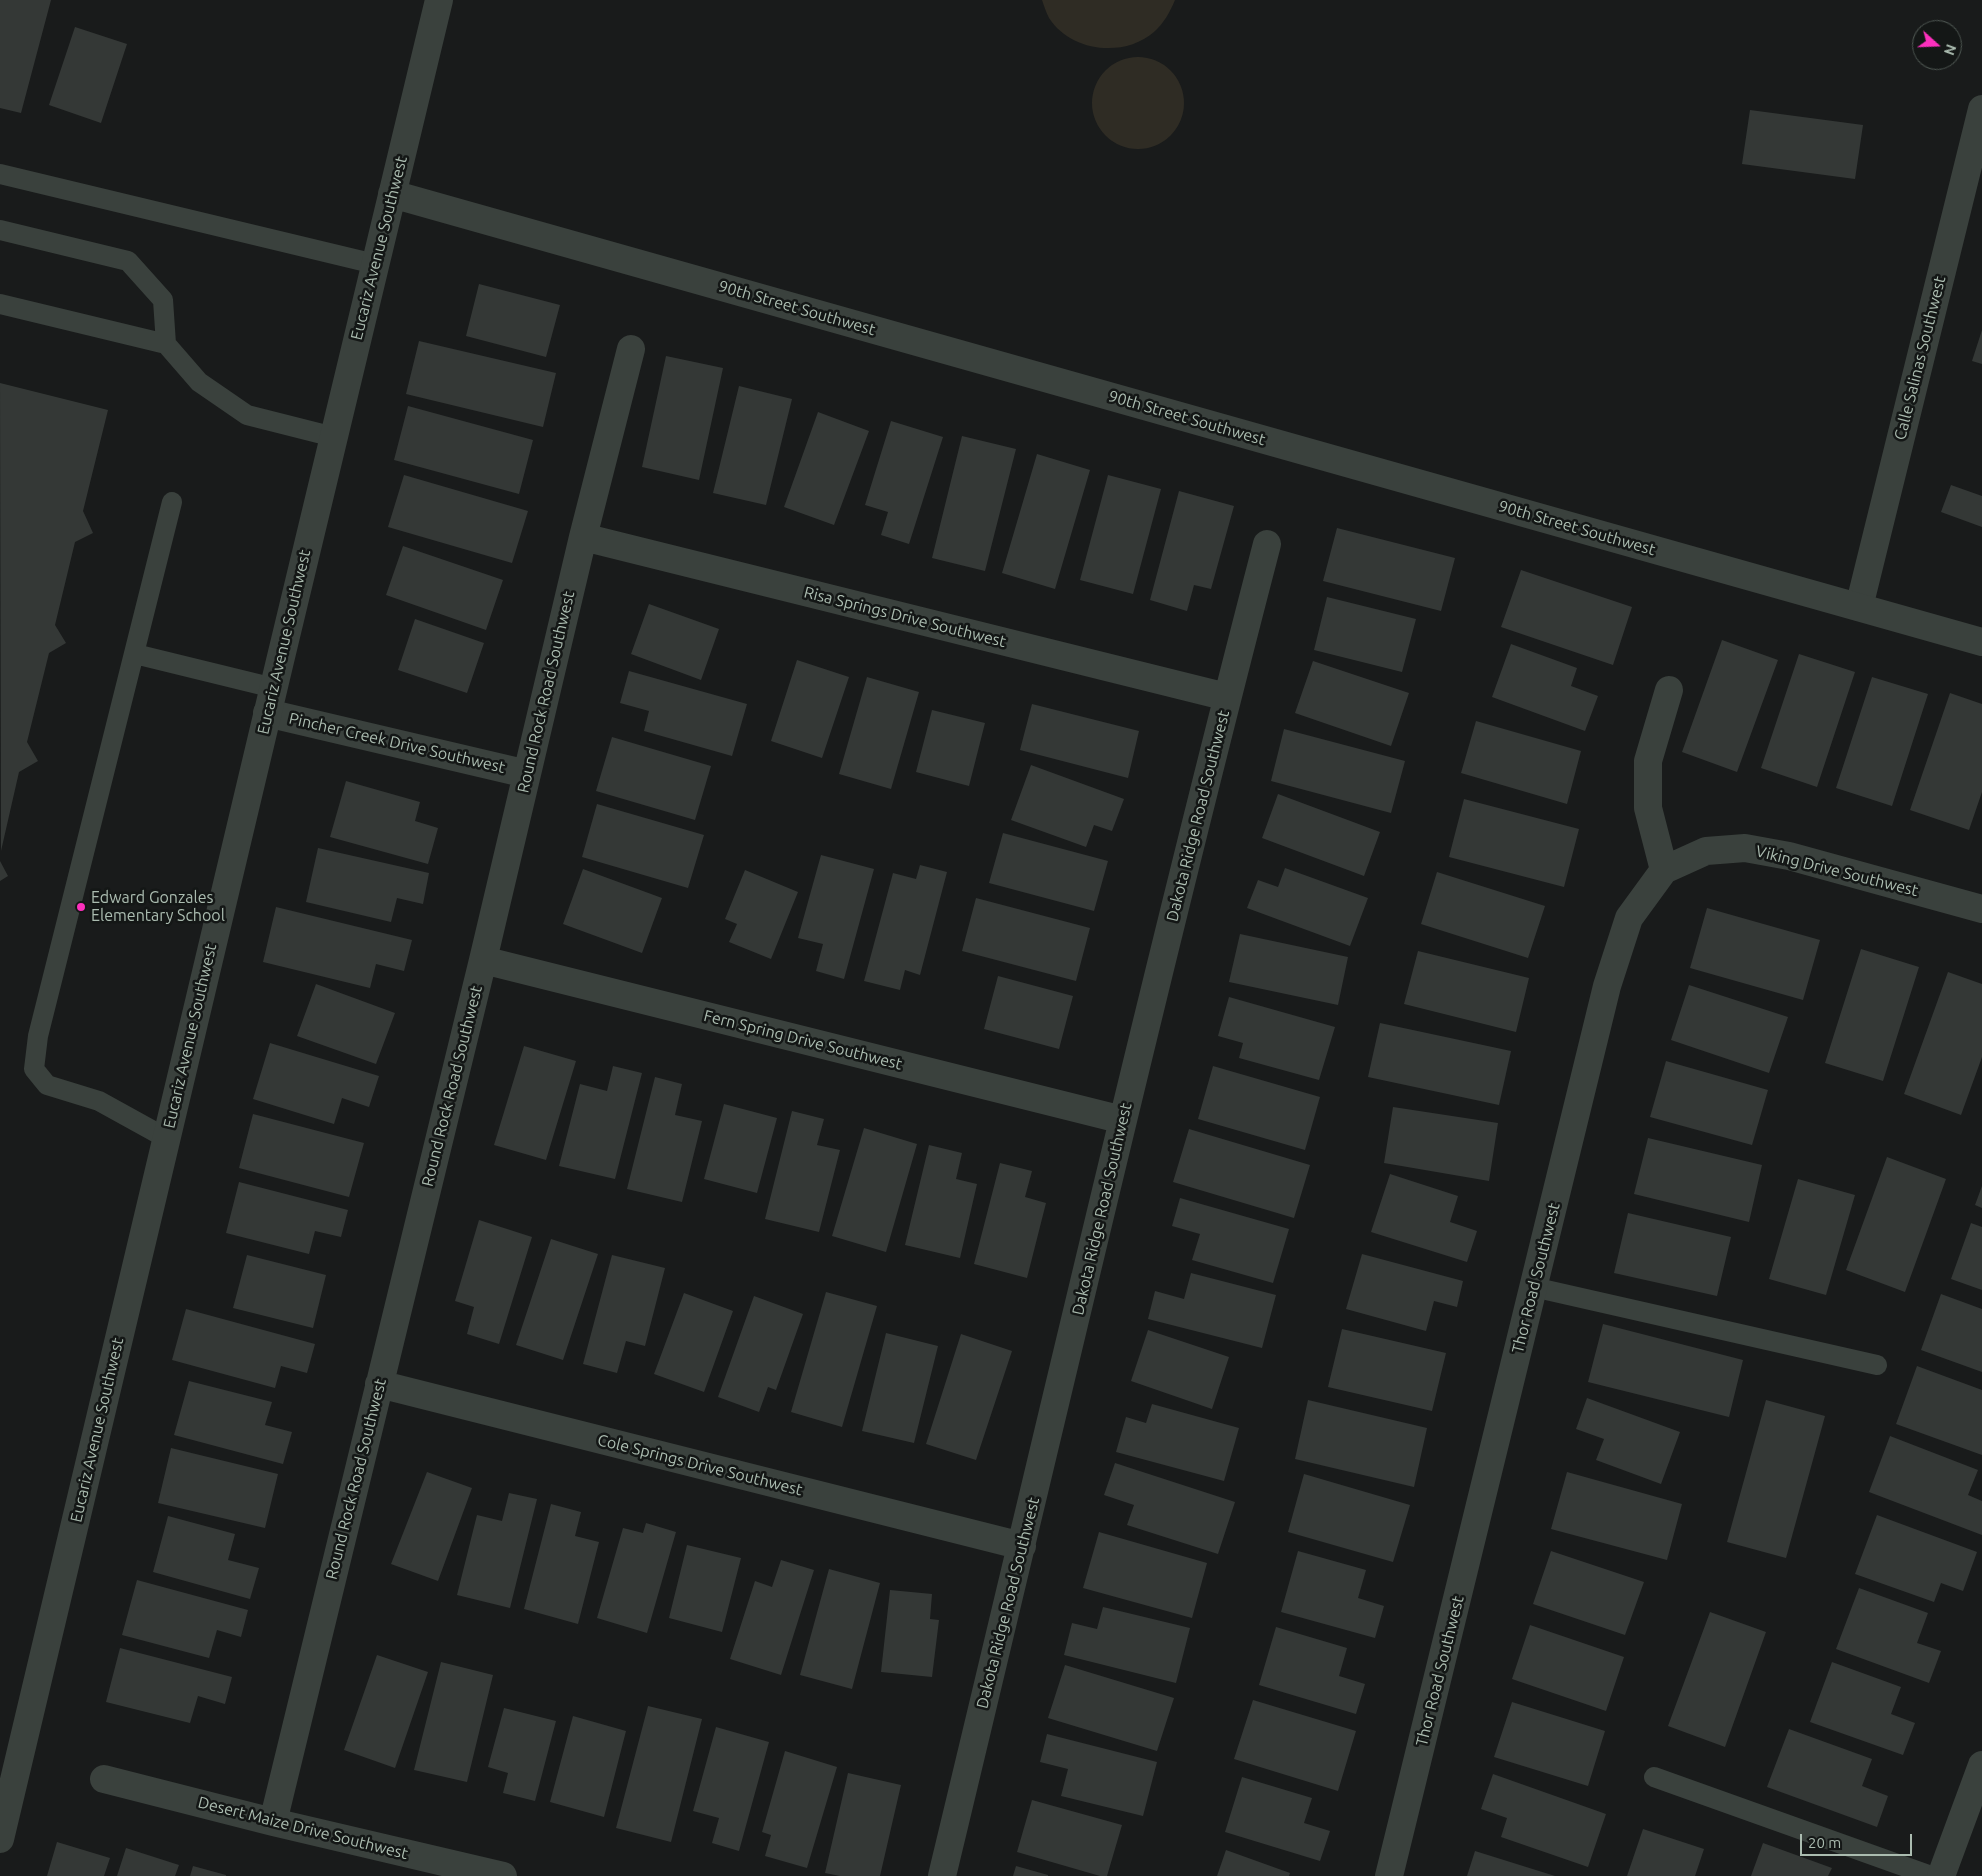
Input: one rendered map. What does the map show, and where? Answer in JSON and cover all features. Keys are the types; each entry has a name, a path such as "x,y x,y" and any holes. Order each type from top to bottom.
{"street":[{"name":"Eucariz Avenue Southwest","path":"0,1839 439,0"},
{"name":"Calle Salinas Southwest","path":"1859,607 1982,109"},
{"name":"90th Street Southwest","path":"392,194 1982,642"},
{"name":"Round Rock Road Southwest","path":"272,1822 483,960 583,537 631,350"},
{"name":"Risa Springs Drive Southwest","path":"583,537 1227,697"},
{"name":"Dakota Ridge Road Southwest","path":"942,1876 1124,1120 1266,544"},
{"path":"1664,870 1648,808 1648,761 1668,690"},
{"name":"Pincher Creek Drive Southwest","path":"271,700 527,774"},
{"name":"Viking Drive Southwest","path":"1664,870 1706,852 1744,848 1789,856 1982,909"},
{"name":"Thor Road Southwest","path":"1389,1876 1607,986 1629,918 1664,870"},
{"name":"Fern Spring Drive Southwest","path":"483,960 1124,1120"},
{"name":"Cole Springs Drive Southwest","path":"379,1384 1022,1546"},
{"path":"1941,1876 1982,1765"},
{"name":"Desert Maize Drive Southwest","path":"104,1779 272,1822 503,1876"}],"lane":[{"path":"0,174 376,264"},
{"path":"0,230 128,261 163,300 166,344"},
{"path":"0,304 166,344 199,382 247,415 334,437"},
{"path":"166,1138 99,1101 47,1085 34,1069 38,1036 172,502"},
{"path":"135,654 271,700"},
{"path":"1533,1287 1876,1365"},
{"path":"1654,1777 1931,1876"}],"shaded area":[{"path":"1042,0 1175,0 1161,25 1142,40 1128,46 1098,48 1070,38 1059,29 1049,18"},
{"path":"1138,57 1156,60 1171,70 1181,85 1184,103 1181,121 1171,136 1156,146 1138,149 1120,146 1105,136 1095,121 1092,103 1095,85 1105,70 1120,60"}],"building":[{"path":"0,0 51,0 21,113 0,108"},
{"path":"75,27 127,44 101,123 49,105"},
{"path":"1750,110 1863,125 1855,179 1742,164"},
{"path":"479,284 560,305 546,357 466,336"},
{"path":"1982,330 1982,364 1972,361"},
{"path":"419,341 556,373 543,427 406,394"},
{"path":"666,356 723,368 699,480 642,467"},
{"path":"0,383 108,410 83,511 93,533 75,542 55,625 66,643 49,653 27,742 38,761 19,772 1,851"},
{"path":"739,386 792,399 766,505 713,493"},
{"path":"408,406 533,440 519,494 394,460"},
{"path":"818,412 869,431 834,525 784,507"},
{"path":"891,421 943,437 909,544 881,535 888,512 865,505"},
{"path":"962,436 1016,449 985,571 932,558"},
{"path":"1037,454 1090,470 1055,589 1002,573"},
{"path":"404,475 528,511 512,563 388,527"},
{"path":"1108,475 1161,489 1133,594 1080,580"},
{"path":"1951,485 1982,496 1982,527 1941,512"},
{"path":"1179,491 1234,506 1211,589 1194,585 1187,611 1150,600"},
{"path":"1337,528 1455,558 1441,611 1323,581"},
{"path":"403,546 503,580 486,630 386,595"},
{"path":"1521,570 1632,607 1613,665 1501,627"},
{"path":"1327,597 1416,619 1402,672 1314,650"},
{"path":"649,604 719,629 701,680 631,654"},
{"path":"415,619 484,643 467,693 398,670"},
{"path":"1722,640 1778,660 1737,772 1682,752"},
{"path":"1511,644 1577,668 1571,686 1598,696 1585,731 1492,697"},
{"path":"1799,654 1855,672 1817,787 1761,768"},
{"path":"797,660 849,677 822,758 771,741"},
{"path":"1313,661 1409,693 1391,746 1295,713"},
{"path":"629,671 747,704 732,756 644,731 649,711 620,703"},
{"path":"867,677 919,692 891,789 839,774"},
{"path":"1872,677 1928,694 1892,806 1836,788"},
{"path":"1950,693 1982,704 1982,792 1969,830 1910,810"},
{"path":"1032,704 1139,731 1128,778 1020,750"},
{"path":"932,710 985,723 969,786 916,772"},
{"path":"1476,721 1581,751 1567,804 1461,773"},
{"path":"1284,729 1405,761 1391,813 1271,781"},
{"path":"612,737 711,766 695,820 596,791"},
{"path":"1031,765 1124,799 1112,831 1094,825 1086,847 1011,820"},
{"path":"346,781 420,802 415,821 438,828 428,864 330,837"},
{"path":"1278,794 1380,832 1364,876 1262,838"},
{"path":"1464,799 1579,829 1564,887 1449,857"},
{"path":"597,804 704,835 688,888 582,857"},
{"path":"1003,833 1108,861 1094,911 989,883"},
{"path":"318,848 429,873 423,904 397,898 391,922 306,902"},
{"path":"821,855 874,869 844,979 816,971 823,944 798,938"},
{"path":"0,861 8,876 0,881"},
{"path":"920,865 947,872 920,975 905,970 900,990 864,981 893,873 916,879"},
{"path":"1285,868 1368,898 1350,946 1247,908 1258,880 1278,887"},
{"path":"583,869 662,898 642,953 563,924"},
{"path":"745,870 798,892 771,959 729,942 737,924 725,919"},
{"path":"1437,872 1545,906 1528,958 1421,924"},
{"path":"976,898 1090,928 1076,981 962,951"},
{"path":"276,907 412,940 404,971 376,964 370,988 263,962"},
{"path":"1707,908 1820,940 1803,1000 1690,968"},
{"path":"1240,934 1348,957 1338,1005 1229,982"},
{"path":"1861,949 1919,967 1883,1081 1825,1063"},
{"path":"1418,951 1529,978 1516,1032 1404,1004"},
{"path":"1948,972 1982,984 1982,1057 1961,1115 1904,1094"},
{"path":"998,976 1073,996 1059,1049 984,1029"},
{"path":"316,984 395,1013 376,1064 297,1036"},
{"path":"1689,985 1788,1017 1769,1073 1671,1040"},
{"path":"1229,997 1335,1027 1319,1080 1239,1058 1243,1043 1218,1036"},
{"path":"1380,1023 1511,1051 1499,1105 1368,1077"},
{"path":"270,1043 379,1076 369,1107 342,1098 334,1124 253,1099"},
{"path":"524,1046 576,1061 546,1160 494,1145"},
{"path":"1666,1061 1768,1090 1752,1145 1650,1117"},
{"path":"613,1066 642,1073 615,1179 559,1166 580,1084 607,1091"},
{"path":"1213,1066 1320,1097 1305,1150 1198,1119"},
{"path":"655,1077 682,1084 675,1115 702,1121 682,1202 627,1189"},
{"path":"724,1104 777,1118 757,1193 704,1179"},
{"path":"1393,1107 1498,1123 1489,1181 1384,1163"},
{"path":"792,1111 824,1119 817,1145 840,1150 819,1232 765,1219"},
{"path":"253,1114 364,1143 349,1197 239,1168"},
{"path":"864,1128 917,1144 886,1252 832,1236"},
{"path":"1189,1129 1310,1165 1294,1218 1173,1182"},
{"path":"1648,1138 1762,1165 1749,1222 1634,1194"},
{"path":"929,1145 962,1153 956,1179 977,1184 960,1258 905,1245"},
{"path":"1887,1157 1946,1179 1905,1292 1846,1270"},
{"path":"1000,1163 1032,1171 1025,1197 1046,1203 1027,1278 974,1264"},
{"path":"1390,1174 1458,1196 1450,1222 1477,1231 1467,1262 1371,1232"},
{"path":"1798,1179 1855,1195 1826,1295 1769,1279"},
{"path":"239,1182 348,1210 341,1237 315,1231 309,1254 226,1233"},
{"path":"1982,1186 1982,1208 1975,1205"},
{"path":"1180,1198 1289,1229 1273,1283 1192,1260 1200,1234 1172,1226"},
{"path":"1628,1213 1731,1237 1717,1296 1614,1273"},
{"path":"479,1220 532,1237 499,1344 467,1334 474,1307 455,1301"},
{"path":"1971,1223 1982,1227 1982,1290 1951,1279"},
{"path":"551,1239 598,1254 563,1360 516,1345"},
{"path":"1362,1254 1463,1281 1457,1307 1434,1301 1426,1331 1346,1309"},
{"path":"247,1255 326,1275 313,1328 233,1308"},
{"path":"612,1255 665,1268 645,1346 626,1341 617,1373 583,1364"},
{"path":"1191,1273 1276,1295 1262,1348 1148,1319 1155,1291 1184,1299"},
{"path":"826,1292 877,1306 842,1427 791,1412"},
{"path":"684,1293 733,1311 704,1392 654,1374"},
{"path":"1941,1294 1982,1309 1982,1372 1921,1350"},
{"path":"754,1296 803,1314 776,1390 768,1387 759,1412 718,1397"},
{"path":"186,1309 315,1344 307,1373 281,1366 275,1388 172,1360"},
{"path":"1603,1324 1743,1360 1729,1417 1588,1382"},
{"path":"1342,1329 1446,1353 1432,1411 1328,1387"},
{"path":"1148,1330 1229,1357 1212,1409 1131,1381"},
{"path":"886,1333 938,1346 914,1443 862,1431"},
{"path":"961,1334 1012,1351 976,1460 926,1444"},
{"path":"1917,1366 1982,1390 1982,1455 1896,1424"},
{"path":"189,1381 272,1402 265,1425 292,1432 283,1464 174,1435"},
{"path":"1587,1398 1680,1432 1661,1484 1596,1460 1604,1439 1576,1429"},
{"path":"1308,1400 1427,1428 1414,1487 1295,1459"},
{"path":"1766,1400 1825,1416 1786,1558 1727,1542"},
{"path":"1152,1404 1239,1428 1224,1481 1116,1452 1126,1417 1146,1423"},
{"path":"1890,1436 1978,1470 1968,1495 1982,1501 1982,1535 1869,1492"},
{"path":"171,1448 278,1474 265,1528 158,1503"},
{"path":"1115,1463 1235,1502 1218,1554 1127,1525 1134,1505 1104,1495"},
{"path":"427,1472 472,1488 438,1581 391,1564"},
{"path":"1567,1472 1682,1504 1667,1560 1551,1529"},
{"path":"1304,1474 1410,1505 1393,1562 1288,1532"},
{"path":"509,1493 537,1499 510,1608 457,1595 477,1515 502,1521"},
{"path":"551,1504 581,1512 575,1536 599,1542 578,1624 524,1609"},
{"path":"1877,1515 1977,1552 1963,1591 1941,1583 1934,1602 1855,1574"},
{"path":"168,1516 235,1534 228,1560 259,1568 250,1599 153,1572"},
{"path":"646,1523 676,1532 647,1633 597,1618 623,1528 643,1533"},
{"path":"1099,1532 1207,1563 1192,1618 1083,1588"},
{"path":"687,1545 741,1558 722,1632 669,1618"},
{"path":"1298,1551 1366,1570 1358,1598 1384,1606 1375,1638 1281,1612"},
{"path":"1551,1551 1644,1582 1625,1635 1533,1604"},
{"path":"781,1560 814,1570 781,1675 730,1659 755,1581 772,1587"},
{"path":"829,1569 880,1583 852,1689 800,1675"},
{"path":"137,1580 248,1610 241,1637 217,1630 209,1658 122,1635"},
{"path":"1859,1588 1928,1613 1917,1643 1941,1651 1929,1683 1836,1649"},
{"path":"890,1590 932,1594 930,1619 939,1620 932,1677 881,1672"},
{"path":"1103,1607 1190,1628 1176,1683 1064,1655 1072,1623 1097,1629"},
{"path":"1710,1612 1766,1632 1725,1747 1668,1726"},
{"path":"1530,1625 1624,1657 1606,1711 1512,1679"},
{"path":"1276,1627 1347,1648 1339,1676 1365,1684 1356,1714 1259,1685"},
{"path":"120,1648 232,1677 225,1704 198,1696 190,1723 106,1702"},
{"path":"377,1655 428,1672 395,1768 344,1750"},
{"path":"441,1662 493,1675 467,1782 414,1770"},
{"path":"1832,1662 1901,1687 1891,1714 1915,1723 1903,1755 1810,1722"},
{"path":"1065,1665 1174,1698 1157,1751 1048,1718"},
{"path":"1253,1700 1356,1731 1338,1791 1234,1759"},
{"path":"1512,1702 1605,1731 1588,1786 1494,1757"},
{"path":"648,1706 702,1719 671,1842 616,1828"},
{"path":"504,1708 556,1721 535,1801 503,1793 508,1773 488,1767"},
{"path":"573,1716 626,1731 604,1817 550,1802"},
{"path":"716,1727 769,1742 739,1851 712,1843 719,1818 693,1811"},
{"path":"1789,1729 1872,1759 1862,1786 1888,1796 1877,1827 1767,1787"},
{"path":"1047,1734 1157,1762 1143,1816 1061,1796 1068,1769 1040,1762"},
{"path":"785,1751 837,1767 807,1868 765,1856 771,1835 762,1832"},
{"path":"848,1773 901,1785 880,1876 840,1876 825,1873"},
{"path":"1493,1774 1606,1814 1588,1867 1501,1837 1507,1818 1481,1809"},
{"path":"1242,1777 1312,1798 1304,1823 1330,1831 1320,1861 1225,1832"},
{"path":"1032,1800 1122,1825 1107,1876 1100,1876 1017,1852"},
{"path":"1643,1829 1704,1849 1695,1876 1627,1876"},
{"path":"57,1842 110,1858 104,1876 47,1876"},
{"path":"1763,1843 1832,1868 1828,1876 1751,1876"},
{"path":"126,1848 179,1865 175,1876 117,1876"},
{"path":"1226,1850 1290,1873 1289,1876 1217,1876"},
{"path":"1475,1851 1555,1876 1467,1876"},
{"path":"193,1866 226,1875 226,1876 190,1876"},
{"path":"1016,1866 1048,1875 1048,1876 1013,1876"}],"place":[{"name":"Edward Gonzales Elementary School","path":"81,907"}]}
